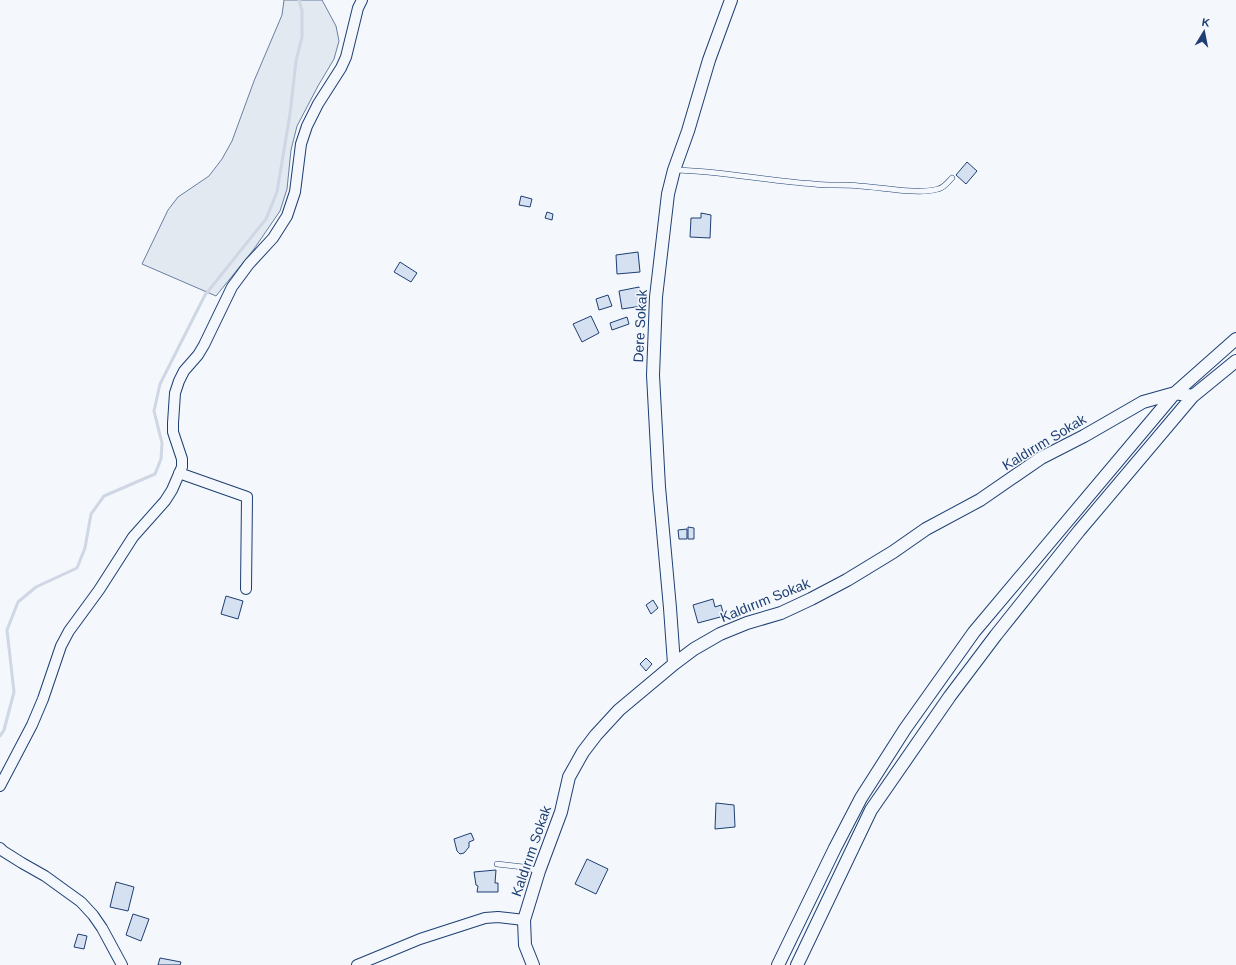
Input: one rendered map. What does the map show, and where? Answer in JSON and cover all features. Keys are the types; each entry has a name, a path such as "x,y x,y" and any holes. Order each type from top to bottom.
{"street":[{"path":"0,786 32,725 43,699 61,646 69,631 99,590 134,537 172,490 179,473 182,459 173,432 175,393 179,381 184,371 198,355 204,345 232,287 249,264 273,238 287,216 295,192 301,144 307,126 318,104 341,68 346,57 358,8 362,0"},
{"name":"Dere Sokak","path":"674,664 659,487 653,375 656,297 668,194 674,170 688,131 709,60 731,0"},
{"name":"Kaldırım Sokak","path":"533,965 524,945 524,920 539,871 561,812 569,777 583,752 619,710 674,664 694,649 720,634 747,623 781,613 811,599 893,552 926,530 980,500 1041,458 1084,436 1143,402 1175,392 1236,339"},
{"path":"797,965 871,810 945,702 1079,531 1193,396 1236,361"},
{"path":"778,965 861,798 904,729 974,632 1175,392"},
{"name":"Kaldırım Sokak","path":"1175,392 1193,396"},
{"path":"179,473 247,497 246,589"},
{"path":"0,848 45,876 81,902 102,928 122,965"},
{"path":"357,965 420,939 485,918 498,917 524,920"}],"lane":[{"path":"674,170 702,171 814,184 858,185 921,191 943,187 952,178"},
{"path":"497,864 523,866 539,871"}],"shaded area":[{"path":"284,0 322,0 336,26 339,41 334,59 297,126 291,150 287,189 280,211 254,249 216,296 142,264 168,210 178,197 209,176 222,159 232,141 254,81 282,15"}],"building":[{"path":"967,162 977,171 966,184 956,175"},
{"path":"521,196 532,199 530,207 519,205"},
{"path":"547,212 553,214 552,220 545,218"},
{"path":"701,213 711,215 710,238 690,237 691,218 701,218"},
{"path":"638,252 640,272 617,274 616,255"},
{"path":"400,262 417,273 411,282 394,272"},
{"path":"639,287 642,306 622,309 619,291"},
{"path":"608,295 612,306 599,310 596,299"},
{"path":"591,316 599,333 582,342 573,324"},
{"path":"627,317 629,324 612,330 610,323"},
{"path":"688,527 694,528 694,539 688,539"},
{"path":"687,529 687,539 679,539 678,530"},
{"path":"226,596 243,601 238,619 221,614"},
{"path":"713,599 715,607 721,605 724,616 698,623 693,605"},
{"path":"653,600 658,608 651,614 646,605"},
{"path":"646,658 652,664 646,671 640,664"},
{"path":"716,803 734,805 735,827 715,829"},
{"path":"471,833 474,840 469,842 469,847 464,853 460,854 457,851 454,839"},
{"path":"587,859 608,869 596,894 575,884"},
{"path":"496,870 495,883 498,883 498,892 477,892 478,886 476,885 474,872"},
{"path":"116,882 134,887 128,911 110,907"},
{"path":"133,914 149,919 141,941 126,935"},
{"path":"78,934 87,936 84,949 74,947"},
{"path":"160,958 181,962 180,965 158,965"}],"waterway":[{"path":"0,736 4,730 14,692 7,630 18,602 36,587 77,568 85,548 91,514 104,496 155,474 161,459 162,443 154,411 160,384 205,295 266,219 277,192 290,114 296,61 302,37 302,11 299,0"}]}
